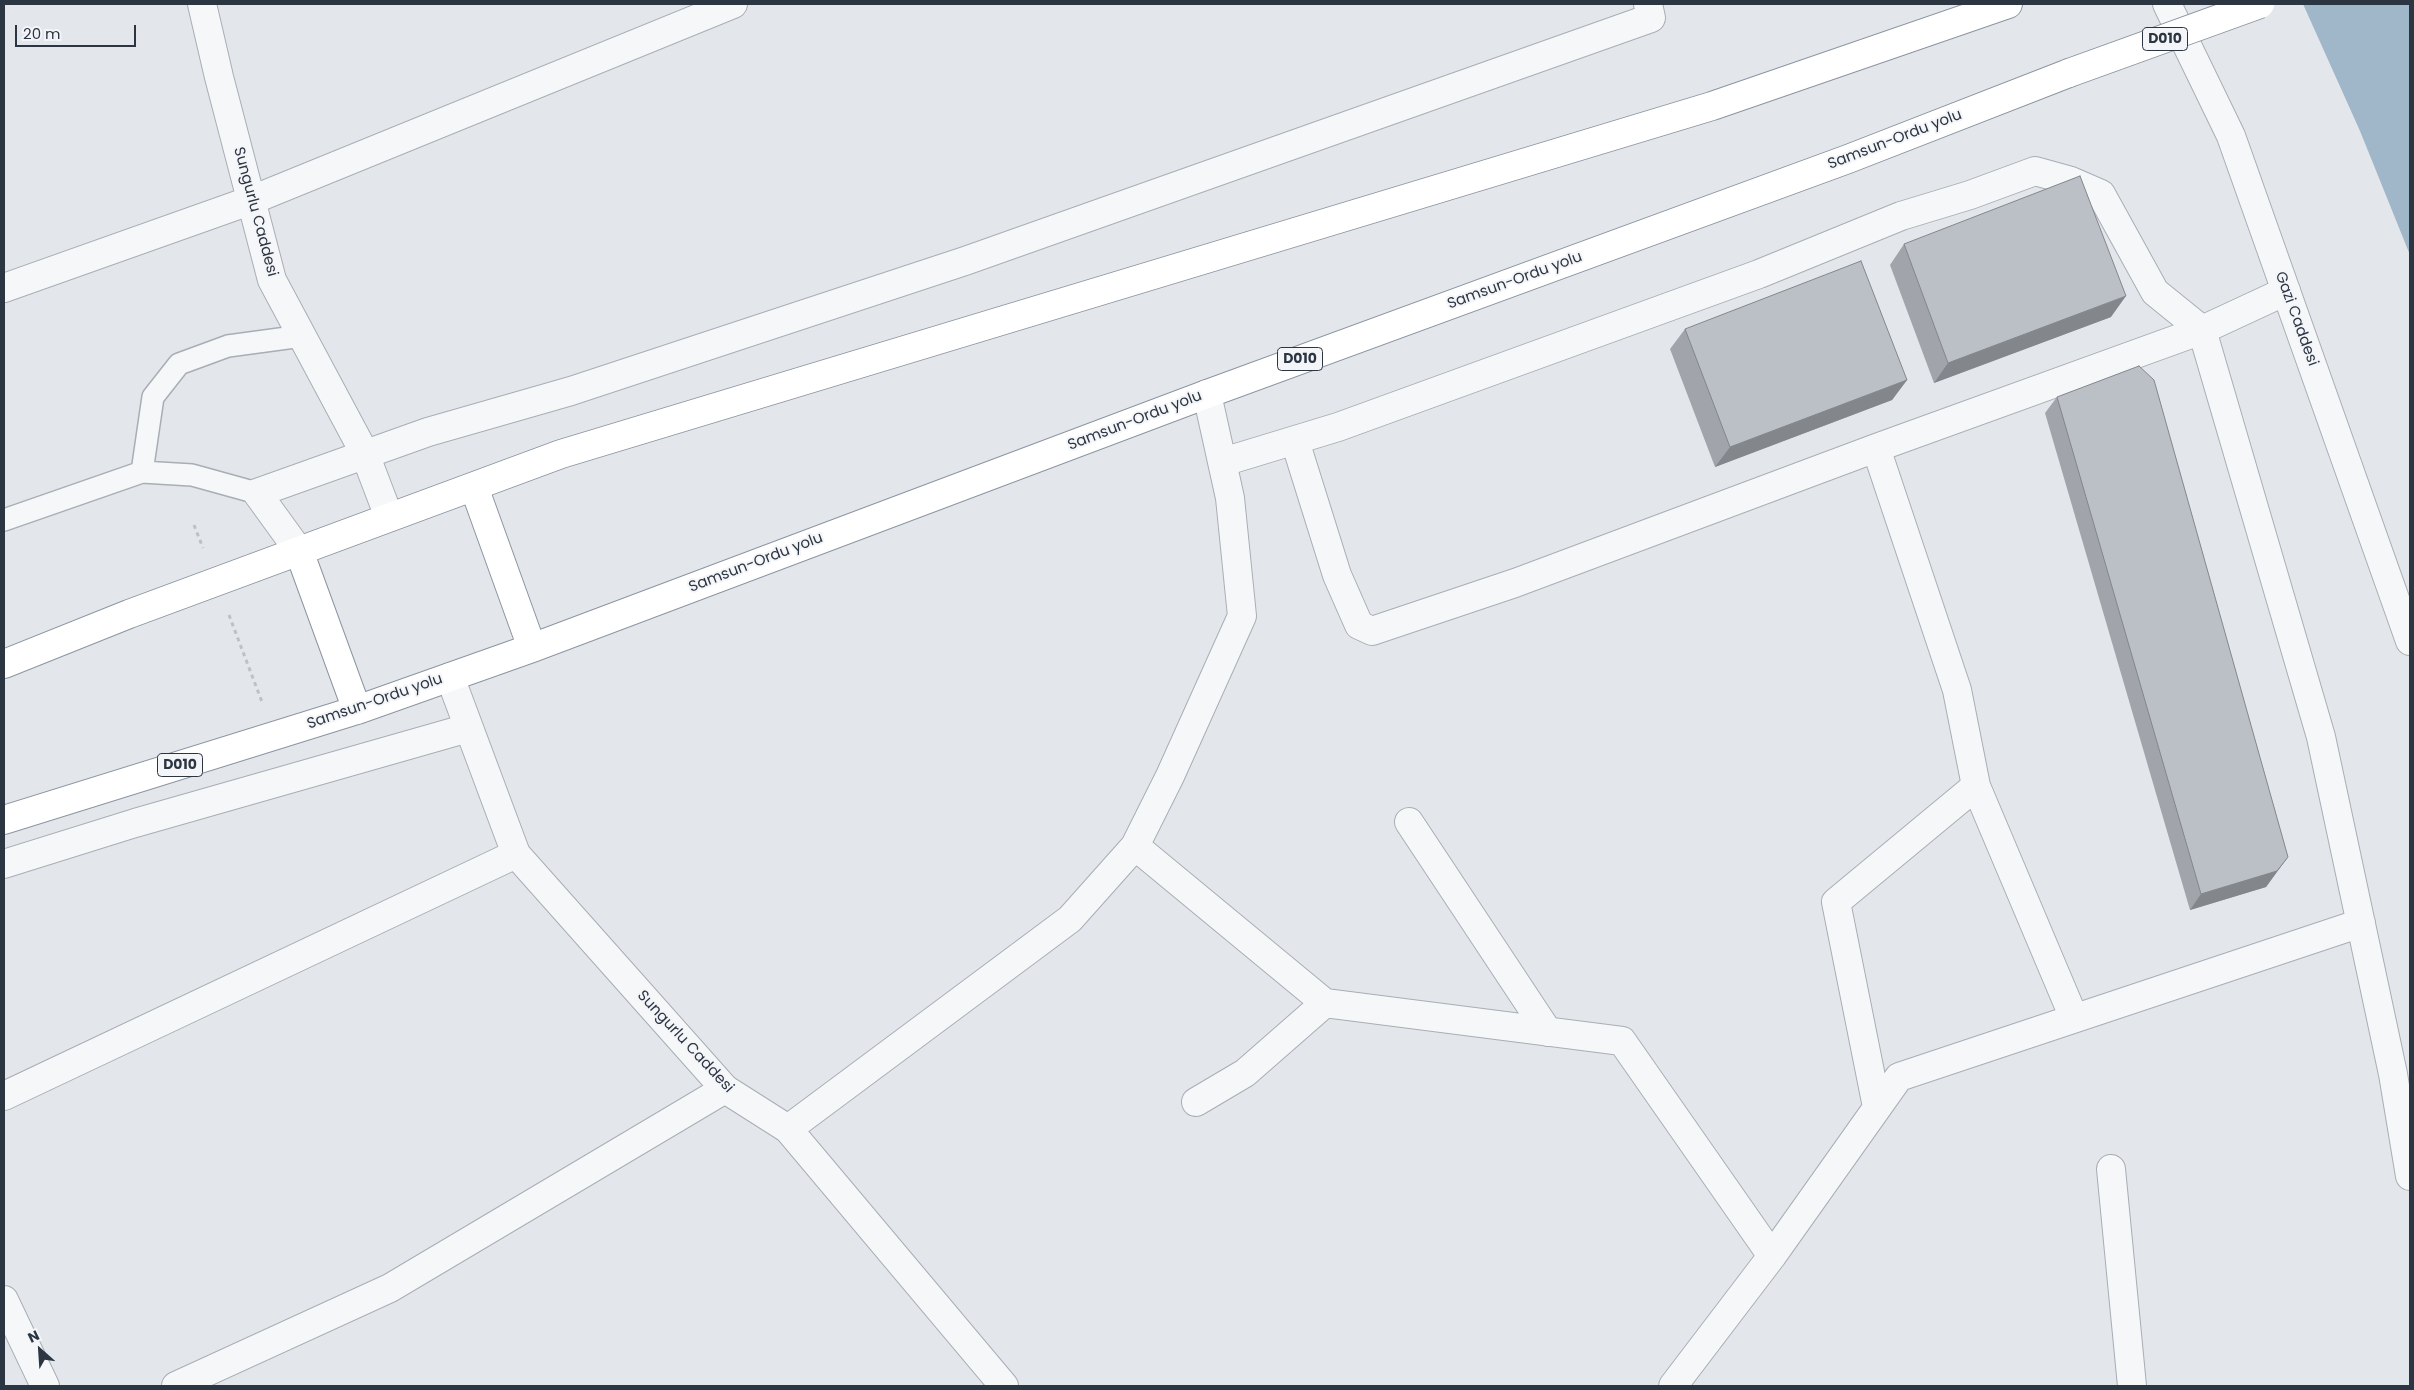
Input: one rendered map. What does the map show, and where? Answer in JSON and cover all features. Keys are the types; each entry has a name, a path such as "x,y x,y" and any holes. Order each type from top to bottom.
{"highway":[{"path":"4,664 216,582 560,454 1712,106 2008,4"},
{"name":"Samsun-Ordu yolu","path":"4,820 357,710 532,648 1207,394 1848,159 2069,74 2260,4"},
{"path":"474,486 532,648"},
{"path":"299,551 357,710"}],"street":[{"name":"Sungurlu Caddesi","path":"202,4 218,77 272,280 365,454 389,517"},
{"path":"4,288 252,200 733,4"},
{"path":"299,551 257,493 428,432 571,391 965,261 1652,18 1648,4"},
{"name":"Gazi Caddesi","path":"2166,4 2231,136 2410,641"},
{"path":"1223,462 1338,427 1758,274 1901,216 1970,196 2035,171 2071,181 2101,194 2156,292 2202,330 2321,737 2393,1074 2410,1176"},
{"path":"1295,441 1337,575 1359,625 1372,631 1515,584 1876,448 2202,330 2286,291"},
{"path":"788,1129 1070,918 1134,846 1170,776 1242,616 1230,498 1207,394"},
{"path":"1876,448 1956,690 1976,786 2074,1018"},
{"name":"Sungurlu Caddesi","path":"450,677 516,854 725,1089 788,1129 1004,1386"},
{"path":"4,864 135,823 468,728"},
{"path":"1878,1107 1836,902 1976,786"},
{"path":"1409,822 1548,1032"},
{"path":"1134,846 1325,1003 1622,1041 1772,1256"},
{"path":"4,1096 516,854"},
{"path":"1673,1386 1772,1256 1899,1077 2361,923"},
{"path":"1196,1102 1244,1073 1325,1003"},
{"path":"176,1386 390,1288 725,1089"},
{"path":"2111,1169 2132,1386"},
{"path":"4,1300 45,1386"}],"lane":[{"path":"142,472 153,397 179,364 228,346 302,336"},
{"path":"4,520 142,472 192,475 257,493"}],"path":[{"path":"194,525 275,736"}],"water":[{"path":"2303,4 2410,4 2410,255 2360,131"}],"building":[{"path":"2080,176 2126,296 1948,363 1904,244"},
{"path":"1861,261 1907,380 1730,447 1685,329"},
{"path":"2139,366 2154,380 2288,857 2277,871 2201,894 2057,397"}]}
